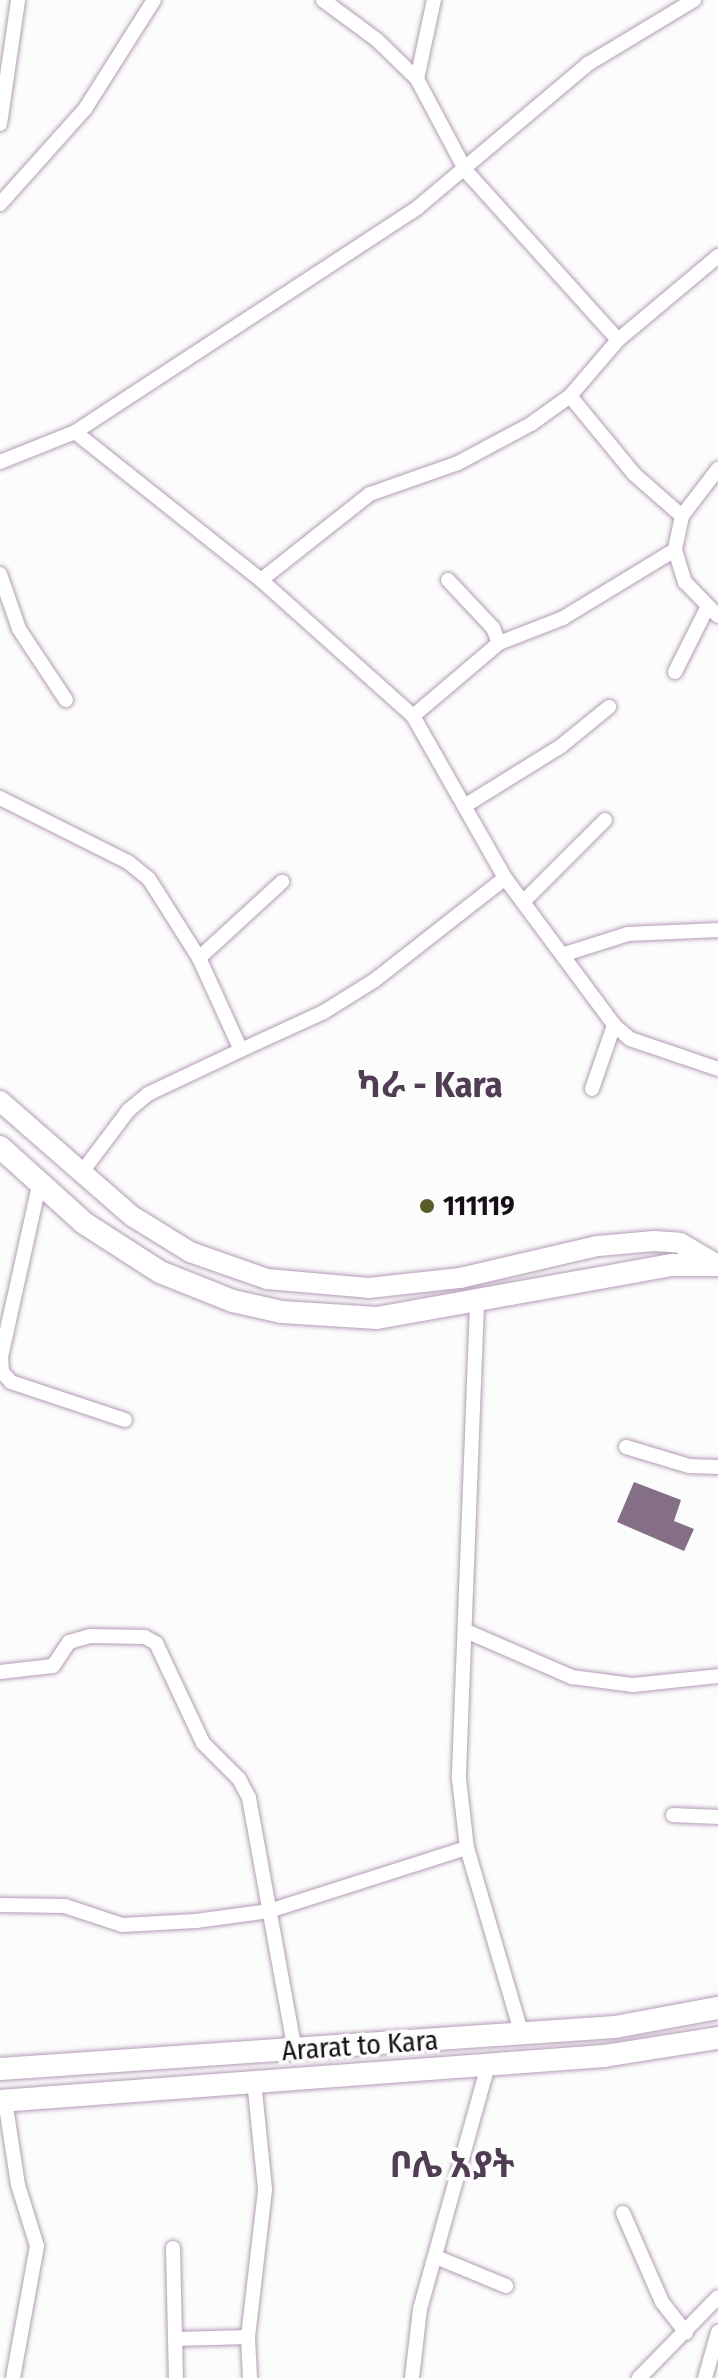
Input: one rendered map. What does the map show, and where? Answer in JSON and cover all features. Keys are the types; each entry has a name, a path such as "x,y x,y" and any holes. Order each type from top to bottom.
{"main road":[{"path":"0,1147 84,1223 160,1272 233,1301 282,1312 377,1318 477,1304 673,1265 718,1265"},
{"name":"Ararat to Kara","path":"0,2069 522,2035 628,2025 718,2008"},
{"name":"Ararat to Kara","path":"2,2101 604,2056 718,2038"},
{"path":"446,2040 451,2069"}],"street":[{"path":"0,124 18,0"},
{"path":"0,204 85,109 154,0"},
{"path":"323,0 377,40 417,79 466,171 618,340"},
{"path":"417,79 434,0"},
{"path":"0,462 75,432 466,171 588,64 694,0"},
{"path":"261,580 370,494 492,447 570,396 618,340 718,256"},
{"path":"570,396 634,474 682,516"},
{"path":"75,432 261,580 413,716 505,878 525,900 614,1025 630,1039 718,1069"},
{"path":"675,672 712,612 685,582 675,550 682,516 718,469"},
{"path":"413,716 499,643 563,618 675,550"},
{"path":"0,574 19,629 66,700"},
{"path":"448,580 493,628 499,643"},
{"path":"466,805 561,746 609,707"},
{"path":"0,798 128,862 149,879 199,958 241,1050"},
{"path":"525,900 605,820"},
{"path":"82,1172 128,1111 148,1094 322,1013 375,980 505,878"},
{"path":"199,958 282,882"},
{"path":"565,954 628,934 718,930"},
{"path":"592,1089 614,1025"},
{"path":"0,1101 132,1216 190,1252 267,1279 369,1288 460,1278 598,1246 654,1241 680,1243 718,1265"},
{"path":"40,1181 1,1357 2,1372 11,1382 125,1420"},
{"path":"477,1304 459,1779 467,1848 522,2035"},
{"path":"626,1447 689,1466 718,1467"},
{"path":"466,1631 572,1677 633,1685 718,1676"},
{"path":"0,1672 53,1666 69,1642 90,1636 145,1637 156,1643 203,1743 239,1779 249,1798 295,2050"},
{"path":"673,1815 718,1817"},
{"path":"0,1905 65,1906 122,1925 269,1911 467,1848"},
{"path":"412,2378 420,2309 488,2066"},
{"path":"250,2378 248,2337 265,2189 254,2081"},
{"path":"2,2101 18,2185 37,2246 13,2378"},
{"path":"623,2213 662,2302 686,2333"},
{"path":"173,2248 176,2378"},
{"path":"436,2257 506,2286"},
{"path":"639,2378 718,2297"},
{"path":"705,2378 718,2332"},
{"path":"175,2339 248,2337"}],"building":[{"path":"634,1482 681,1500 674,1521 694,1529 684,1551 617,1522"}],"place":[{"name":"111119","path":"427,1206"}],"district":[{"name":"ካራ - Kara","path":"430,1086"},
{"name":"ቦሌ አያት","path":"452,2166"}]}
